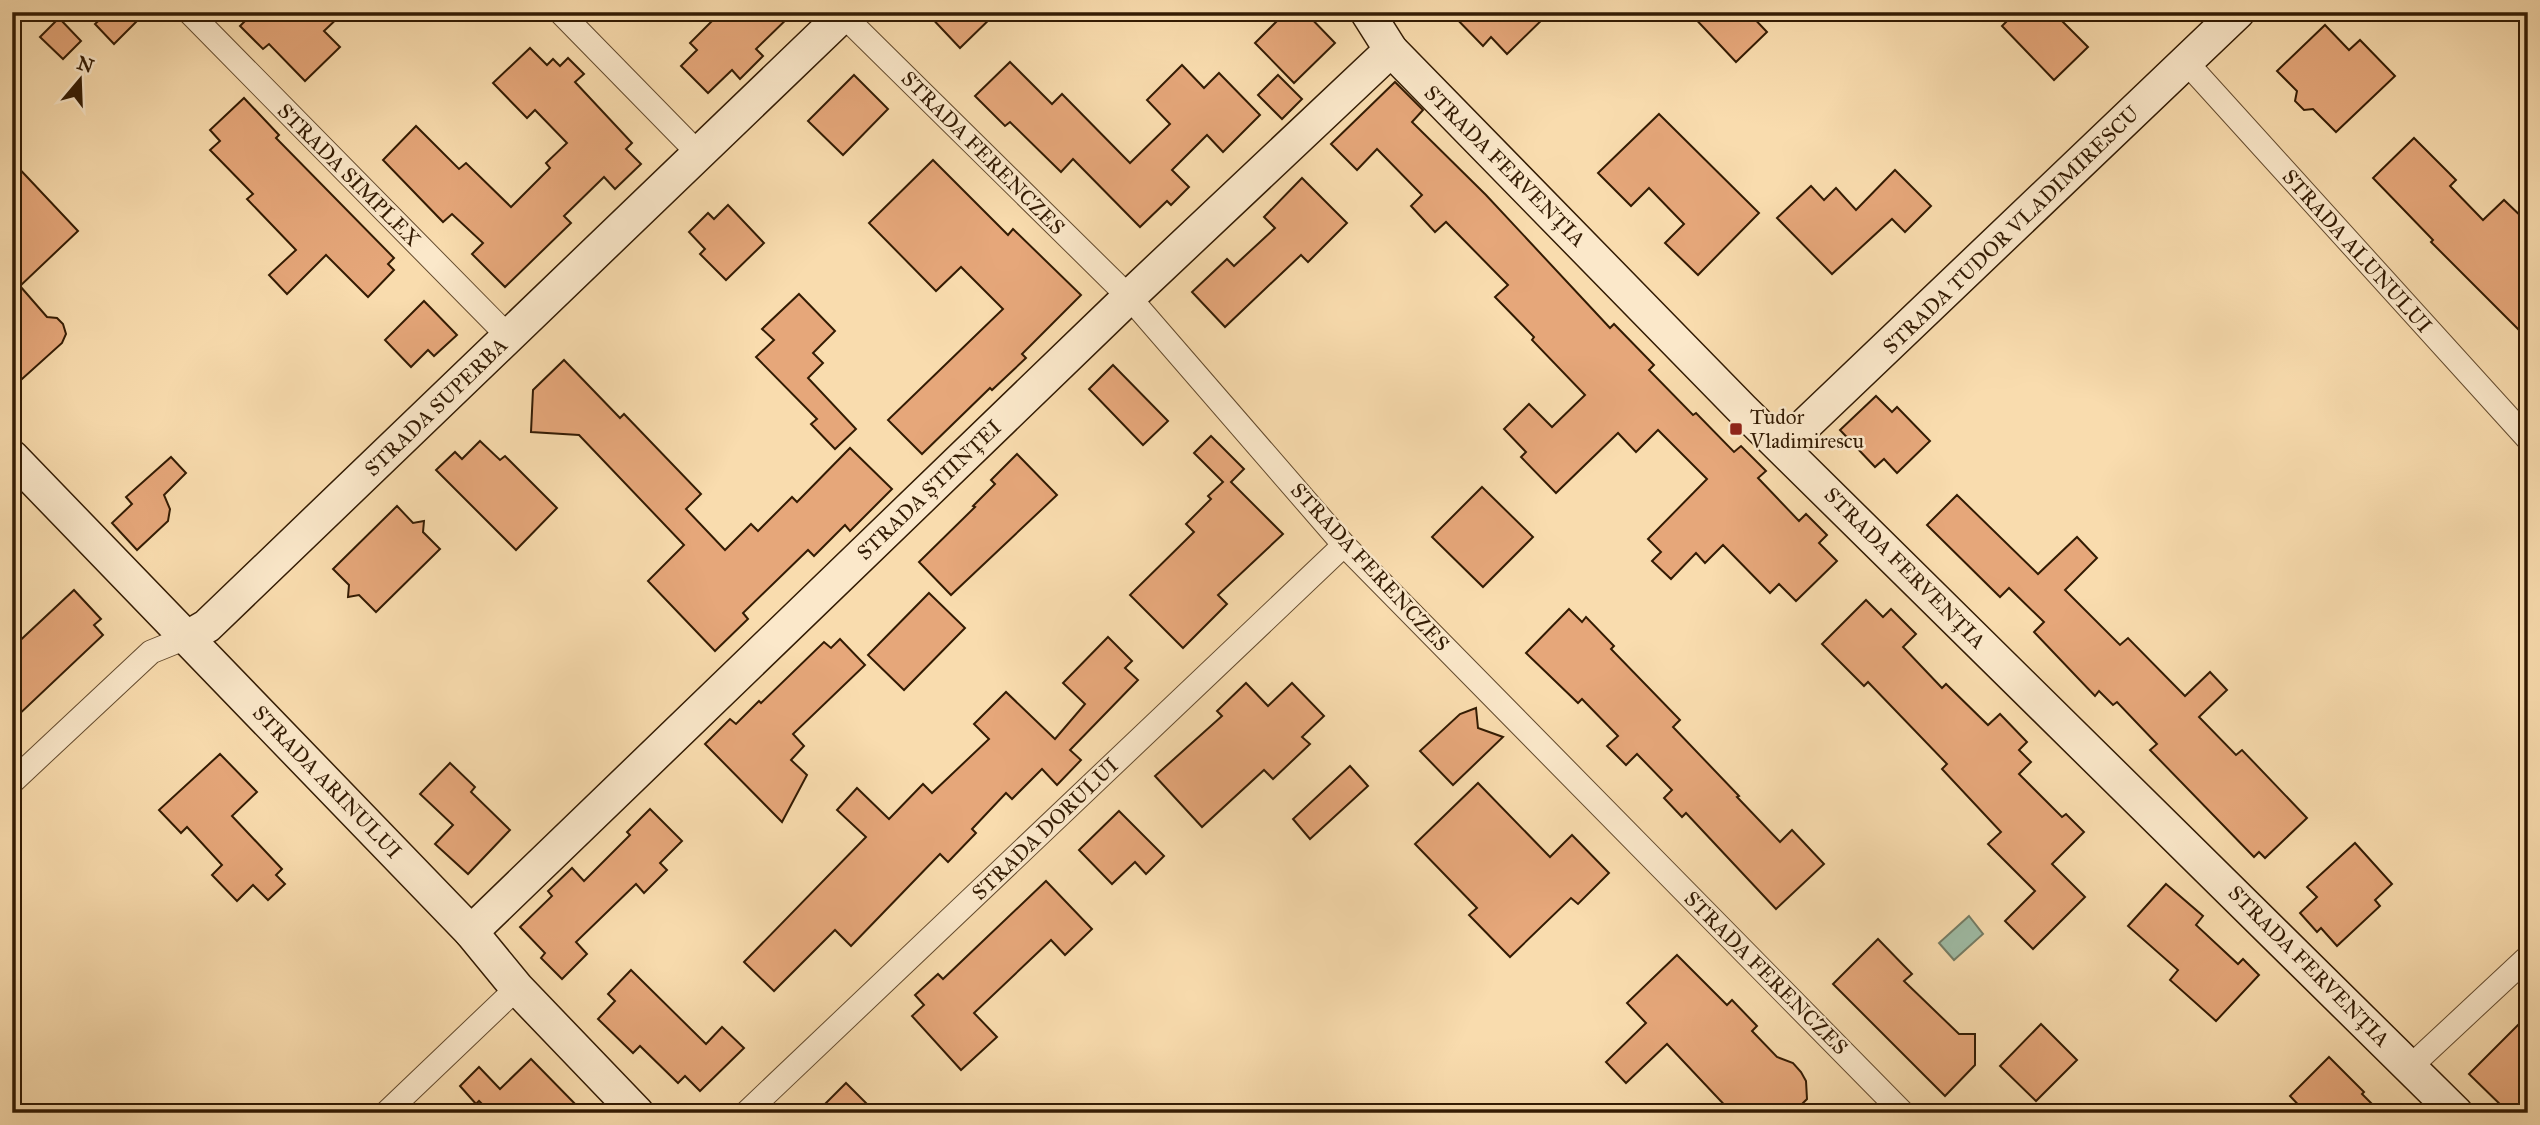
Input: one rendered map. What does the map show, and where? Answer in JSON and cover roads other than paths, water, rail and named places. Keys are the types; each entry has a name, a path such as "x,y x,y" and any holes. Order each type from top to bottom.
{"street":[{"name":"STRADA SIMPLEX","path":"188,12 509,337"},
{"path":"560,12 699,154"},
{"name":"STRADA FERVENȚIA","path":"1367,12 1391,50 1742,409 2456,1113"},
{"name":"STRADA TUDOR VLADIMIRESCU","path":"1782,447 2238,12"},
{"name":"STRADA SUPERBA","path":"12,782 151,652 188,637 206,626 845,14"},
{"name":"STRADA FERENCZES","path":"845,14 1129,297 1344,545 1903,1113"},
{"name":"STRADA ȘTIINȚEI","path":"471,932 1129,297 1391,50"},
{"name":"STRADA ALUNULUI","path":"2187,63 2528,439"},
{"name":"STRADA ARINULUI","path":"12,457 471,932 517,988 637,1113"},
{"name":"STRADA DORULUI","path":"746,1113 1344,545"},
{"path":"2410,1067 2528,957"},
{"path":"386,1113 517,988"}],"place":[{"name":"Tudor Vladimirescu","path":"1736,429"}]}
